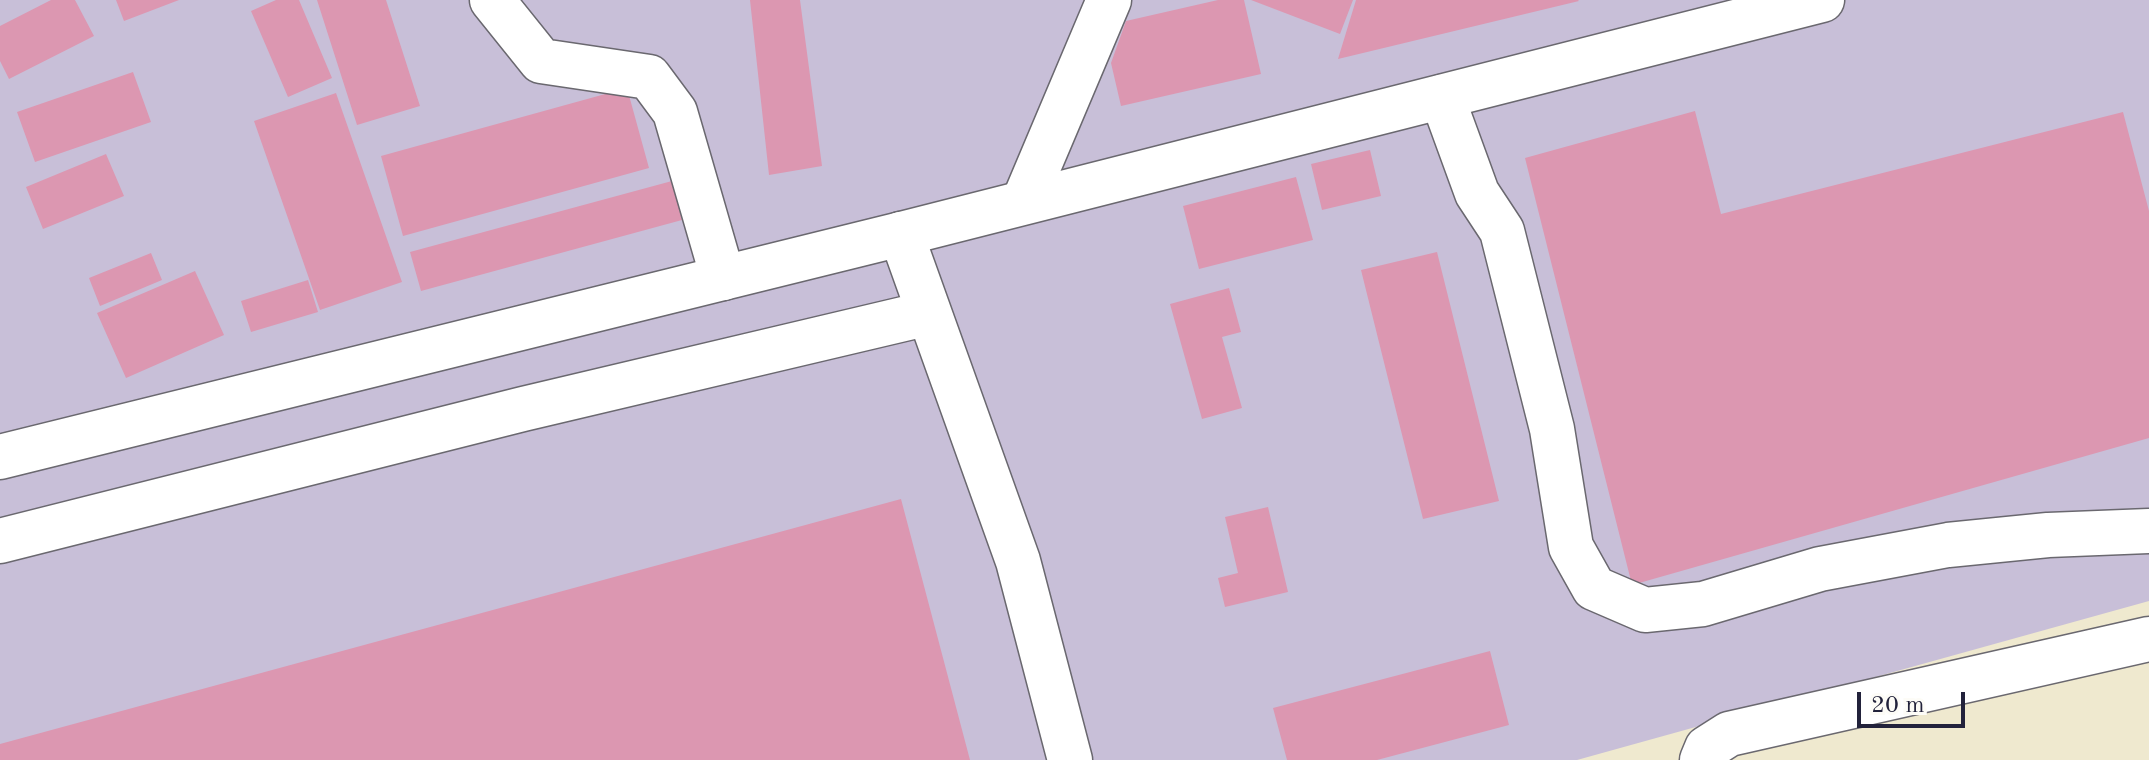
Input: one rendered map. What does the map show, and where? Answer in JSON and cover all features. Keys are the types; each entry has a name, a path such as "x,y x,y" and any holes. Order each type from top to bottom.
{"main road":[{"path":"492,0 541,61 649,77 675,112 723,278"},
{"path":"1024,201 1109,0"},
{"path":"0,457 901,234 1822,0"},
{"path":"1442,97 1477,193 1502,231 1552,429 1571,547 1594,588 1645,610 1703,604 1820,569 1948,545 2048,535 2149,531"},
{"path":"901,234 1018,561 1070,760"},
{"path":"0,541 523,409 929,313"},
{"path":"1702,760 1707,748 1729,734 2149,639"}],"shaded area":[{"path":"0,0 2149,0 2149,601 1577,760 0,760"}],"building":[{"path":"51,0 75,0 94,36 9,79 0,61 0,26"},
{"path":"116,0 179,0 124,21"},
{"path":"276,0 299,0 332,78 288,97 251,11"},
{"path":"317,0 386,0 420,106 357,125"},
{"path":"750,0 800,0 822,166 769,175"},
{"path":"1218,0 1244,0 1261,74 1121,106 1111,63 1126,21"},
{"path":"1251,0 1353,0 1340,34"},
{"path":"1356,0 1578,0 1579,1 1338,59"},
{"path":"133,72 151,122 35,162 17,112"},
{"path":"627,88 649,168 403,236 381,156"},
{"path":"336,93 402,282 320,310 254,121"},
{"path":"1695,111 1721,214 2123,112 2149,211 2149,438 1632,585 1525,158"},
{"path":"1370,150 1381,196 1322,210 1311,164"},
{"path":"106,154 124,196 43,229 26,187"},
{"path":"1296,177 1313,240 1199,269 1183,206"},
{"path":"672,181 682,220 421,291 410,252"},
{"path":"1437,252 1499,501 1423,519 1361,270"},
{"path":"151,253 162,280 100,306 89,278"},
{"path":"195,271 224,335 126,378 97,313"},
{"path":"308,280 318,312 251,332 241,301"},
{"path":"1229,288 1241,332 1222,337 1242,408 1202,419 1170,304"},
{"path":"901,499 970,760 0,760 0,744"},
{"path":"1268,507 1288,592 1225,607 1218,578 1238,573 1225,517"},
{"path":"1490,651 1509,725 1377,760 1287,760 1273,708"}]}
